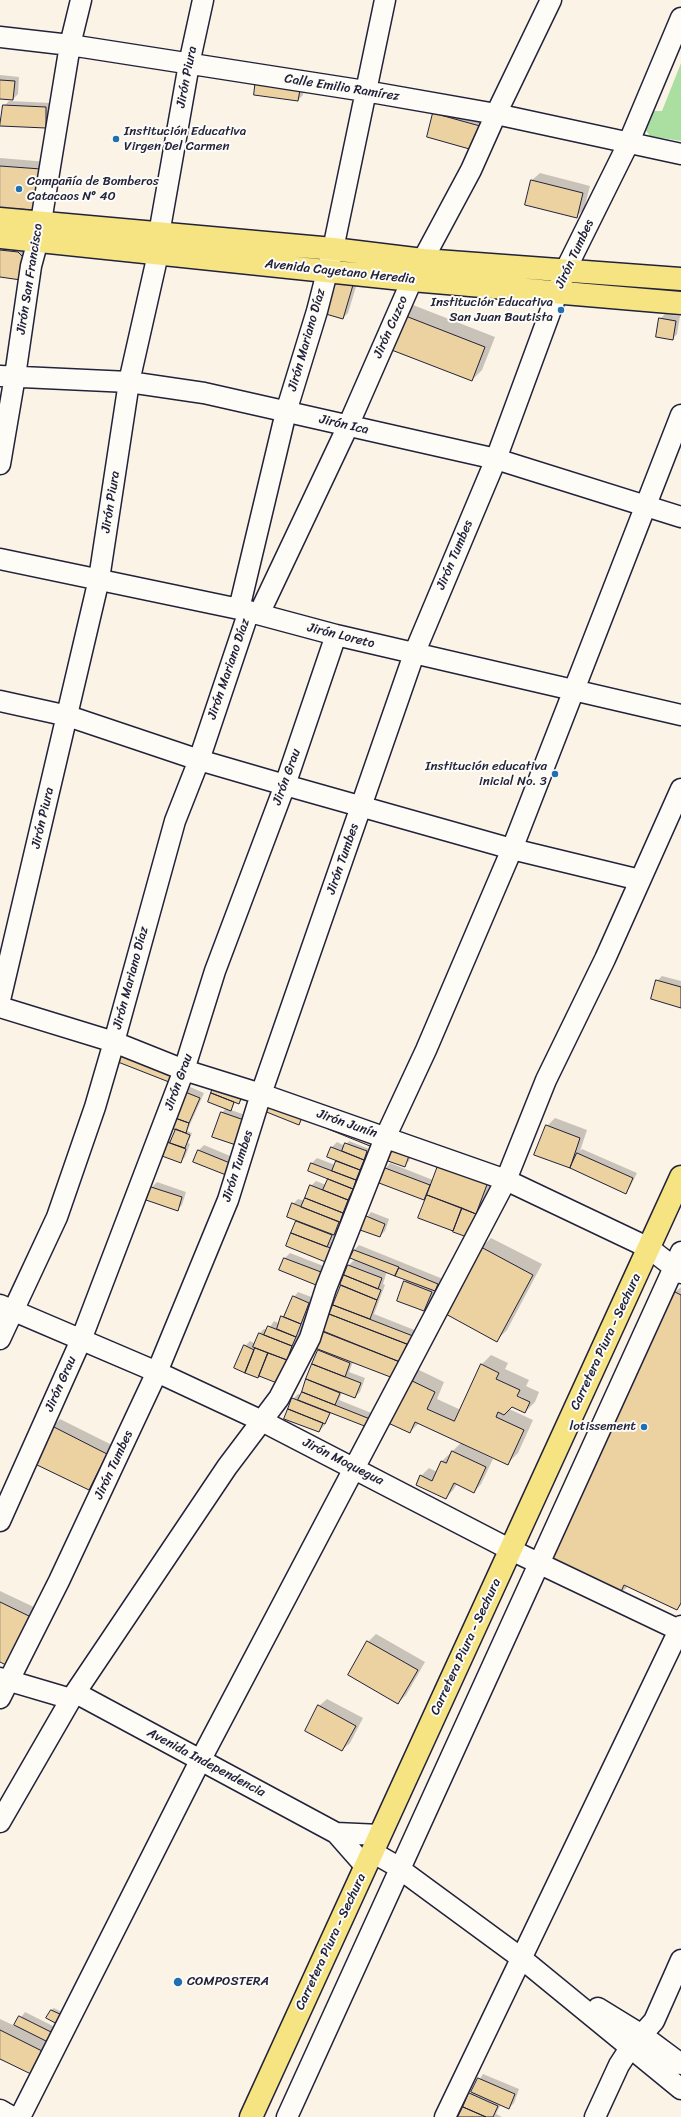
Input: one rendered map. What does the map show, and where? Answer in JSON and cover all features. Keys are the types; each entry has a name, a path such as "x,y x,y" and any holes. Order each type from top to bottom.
{"main road":[{"name":"Avenida Cayetano Heredia","path":"0,219 39,231 158,244 326,270 412,280 681,303"},
{"name":"Avenida Cayetano Heredia","path":"0,237 39,231"},
{"name":"Avenida Cayetano Heredia","path":"158,244 333,249 423,260 566,269 681,279"},
{"name":"Carretera Piura - Sechura","path":"251,2117 681,1177"}],"street":[{"name":"Jirón San Francisco","path":"0,464 8,376 39,231 70,45 81,0"},
{"name":"Jirón Piura","path":"0,1000 100,579 129,382 158,244 189,64 202,0"},
{"name":"Jirón Mariano Díaz","path":"0,1338 7,1308 57,1217 95,1107 174,821 198,760 249,611 286,412 317,311 326,270 333,249 385,0"},
{"name":"Jirón Cuzco","path":"249,611 348,426 412,280 471,170 496,114 552,0"},
{"name":"Jirón Tumbes","path":"3,1686 59,1581 157,1372 228,1200 261,1094 414,654 496,459 566,269 628,144 681,18"},
{"name":"Calle Emilio Ramírez","path":"0,37 70,45 365,91 496,114 628,144 681,154"},
{"name":"Jirón Ica","path":"8,376 129,382 204,393 496,459 647,505 681,517"},
{"path":"0,1822 74,1696 226,1467 279,1398 310,1338 326,1288 385,1138 426,1050 512,849 681,415"},
{"name":"Jirón Loreto","path":"0,559 249,611 336,635 414,654 681,715"},
{"name":"Jirón Grau","path":"0,1521 81,1340 184,1070 218,964 285,785 336,635"},
{"path":"0,701 68,716 198,760 512,849 640,880"},
{"path":"20,2117 200,1759 355,1468 442,1298 506,1180 546,1080 605,959 681,789"},
{"name":"Jirón Junín","path":"0,1007 114,1042 184,1070 261,1094 506,1180 649,1248 679,1265"},
{"path":"287,2117 540,1564 679,1265"},
{"name":"Jirón Moquegua","path":"7,1308 157,1372 262,1421 511,1550 680,1629"},
{"path":"445,2117 528,1964 680,1629"},
{"name":"Avenida Independencia","path":"3,1686 74,1696 200,1759 372,1851"},
{"name":"Avenida Independencia","path":"336,1833 372,1851"},
{"path":"372,1851 636,2041 681,2064"},
{"path":"595,2117 619,2065 636,2041 654,2021 681,1960"},
{"path":"636,2041 681,2090"},
{"path":"0,2110 12,2117"}],"green space":[{"path":"681,63 681,141 650,136 642,125 650,111 662,111"}],"building":[{"path":"256,78 301,84 298,101 254,95"},
{"path":"0,80 15,81 13,100 0,99"},
{"path":"3,105 46,107 46,128 0,126"},
{"path":"433,113 480,126 473,150 427,137"},
{"name":"Compañía de Bomberos Catacaos Nº 40","path":"0,166 41,169 35,210 0,208"},
{"path":"531,180 583,193 577,218 525,205"},
{"path":"0,250 18,252 25,259 21,280 0,277"},
{"path":"329,278 353,285 343,319 319,312"},
{"path":"403,315 485,347 472,381 389,349"},
{"path":"659,318 676,321 673,340 656,337"},
{"path":"656,980 681,987 681,1008 651,999"},
{"path":"122,1052 173,1072 169,1082 118,1062"},
{"path":"215,1082 243,1093 239,1104 211,1093"},
{"path":"185,1092 200,1098 189,1123 175,1118"},
{"path":"211,1093 234,1102 231,1111 208,1102"},
{"path":"268,1099 304,1112 299,1125 264,1111"},
{"path":"221,1112 244,1120 236,1145 212,1137"},
{"path":"175,1118 189,1123 186,1133 171,1128"},
{"path":"331,1122 373,1139 370,1146 328,1129"},
{"path":"546,1125 580,1138 570,1168 534,1155"},
{"path":"176,1129 190,1135 185,1148 170,1143"},
{"path":"167,1142 186,1149 181,1163 162,1156"},
{"path":"345,1143 367,1151 364,1160 342,1151"},
{"path":"394,1146 410,1153 405,1167 388,1161"},
{"path":"331,1147 364,1160 360,1170 327,1157"},
{"path":"198,1150 230,1163 226,1175 193,1162"},
{"path":"577,1153 633,1178 626,1194 570,1168"},
{"path":"336,1161 360,1170 356,1180 332,1171"},
{"path":"311,1163 356,1180 353,1189 308,1171"},
{"path":"439,1163 488,1182 476,1214 427,1195"},
{"path":"385,1168 430,1185 424,1200 379,1183"},
{"path":"328,1179 353,1189 348,1200 323,1190"},
{"path":"310,1185 348,1200 343,1213 305,1198"},
{"path":"151,1187 182,1197 178,1211 146,1200"},
{"path":"427,1195 462,1208 453,1231 418,1218"},
{"path":"305,1198 343,1213 340,1222 301,1207"},
{"path":"292,1203 339,1222 334,1235 287,1217"},
{"path":"462,1208 476,1214 467,1237 453,1232"},
{"path":"366,1216 385,1224 380,1237 360,1230"},
{"path":"296,1221 332,1235 327,1247 291,1233"},
{"path":"291,1233 333,1249 328,1263 286,1246"},
{"path":"481,1247 533,1275 497,1342 444,1313"},
{"path":"354,1250 399,1267 395,1276 350,1258"},
{"path":"284,1258 321,1272 316,1285 279,1270"},
{"path":"348,1265 382,1278 378,1289 344,1275"},
{"path":"399,1268 438,1284 435,1291 395,1276"},
{"path":"344,1275 381,1290 377,1300 340,1285"},
{"path":"404,1281 432,1292 424,1311 397,1301"},
{"path":"341,1285 377,1300 370,1319 333,1305"},
{"name":"lotissement","path":"675,1292 681,1295 681,1603 677,1610 624,1585 619,1596 543,1560"},
{"path":"293,1296 309,1303 301,1324 284,1317"},
{"path":"333,1305 413,1336 409,1345 329,1314"},
{"path":"329,1314 407,1344 400,1362 323,1331"},
{"path":"281,1316 301,1324 296,1337 277,1329"},
{"path":"268,1326 296,1337 292,1346 264,1335"},
{"path":"321,1331 400,1362 393,1378 315,1348"},
{"path":"259,1333 292,1346 287,1360 253,1347"},
{"path":"244,1345 254,1350 245,1373 234,1368"},
{"path":"255,1348 268,1353 258,1378 245,1373"},
{"path":"318,1350 350,1363 345,1377 312,1364"},
{"path":"268,1353 287,1360 277,1383 259,1376"},
{"path":"312,1364 361,1383 355,1398 306,1379"},
{"path":"481,1364 499,1373 496,1379 520,1390 517,1396 530,1402 525,1413 512,1407 504,1415 498,1412 496,1417 524,1430 508,1465 415,1422 410,1433 386,1422 406,1378 435,1392 427,1409 454,1421"},
{"path":"306,1379 340,1393 335,1405 302,1392"},
{"path":"302,1392 370,1419 367,1427 298,1400"},
{"path":"292,1398 330,1413 325,1424 288,1409"},
{"path":"288,1409 323,1423 319,1432 284,1419"},
{"path":"52,1426 107,1454 89,1490 33,1463"},
{"path":"452,1451 486,1467 474,1493 454,1483 446,1499 416,1485 420,1475 432,1481 441,1461 446,1463"},
{"path":"0,1602 31,1617 8,1666 0,1662"},
{"path":"367,1641 418,1670 398,1704 348,1675"},
{"path":"318,1705 356,1726 342,1751 305,1731"},
{"path":"51,2010 64,2016 59,2025 46,2018"},
{"path":"19,2016 55,2034 50,2043 14,2025"},
{"path":"0,2030 46,2053 35,2076 0,2059"},
{"path":"478,2078 515,2094 509,2109 471,2092"},
{"path":"469,2093 498,2106 493,2117 486,2117 463,2107"},
{"path":"463,2107 486,2117 458,2117"}],"place":[{"name":"Institución Educativa Virgen Del Carmen","path":"116,139"},
{"name":"Compañía de Bomberos Catacaos Nº 40","path":"19,189"},
{"name":"Institución Educativa San Juan Bautista","path":"561,310"},
{"name":"Institución educativa inicial No. 3","path":"555,774"},
{"name":"lotissement","path":"644,1427"},
{"name":"COMPOSTERA","path":"178,1982"}]}
